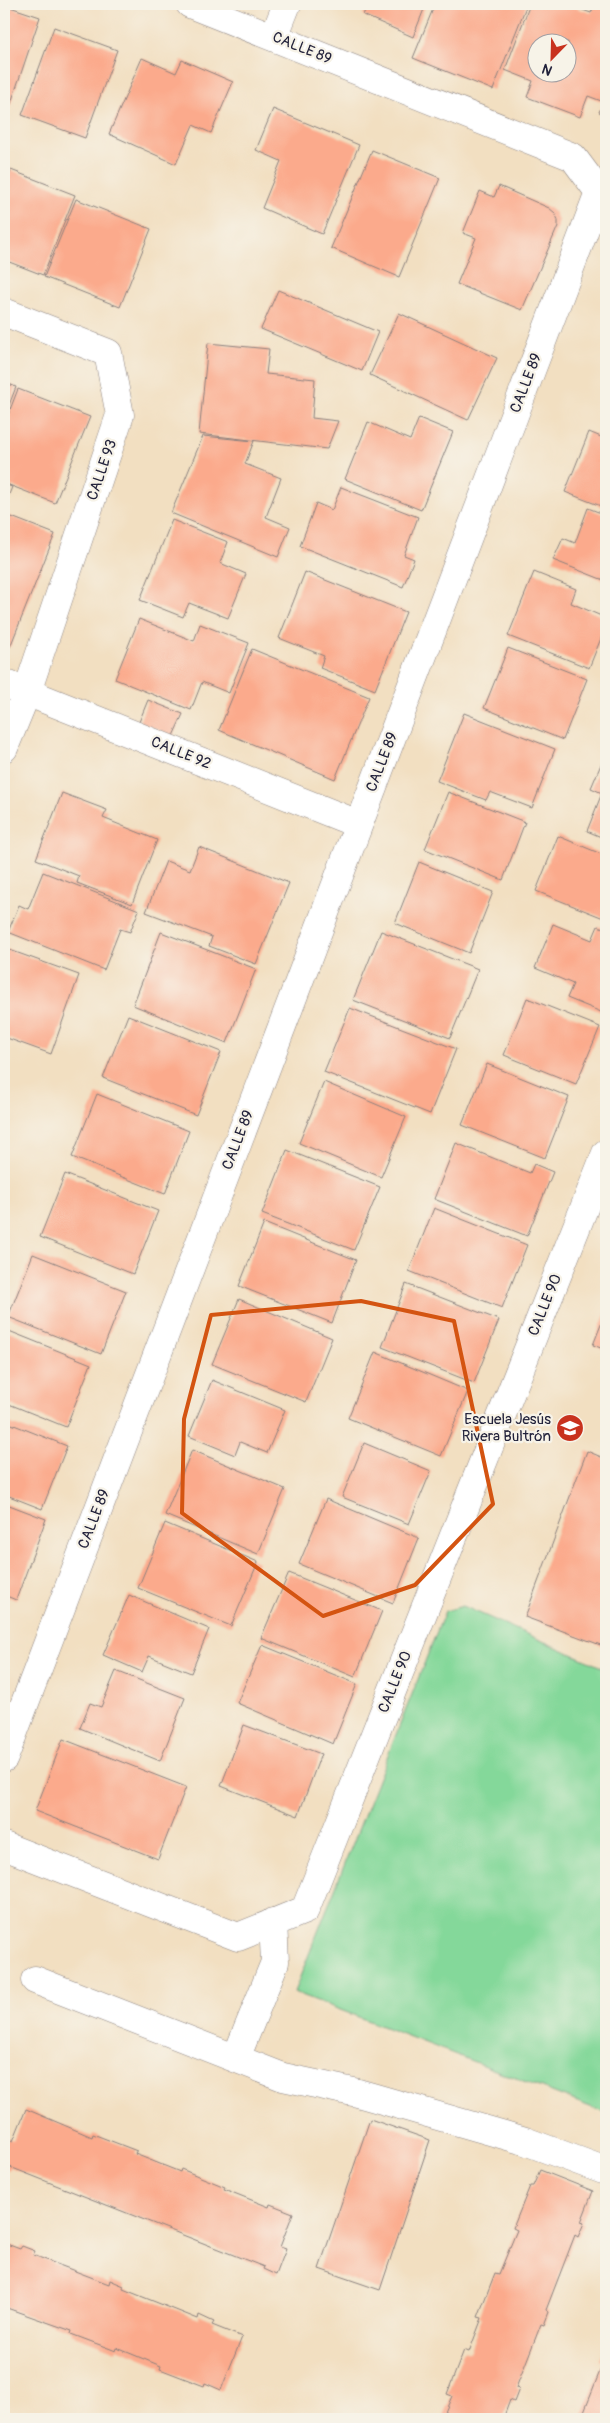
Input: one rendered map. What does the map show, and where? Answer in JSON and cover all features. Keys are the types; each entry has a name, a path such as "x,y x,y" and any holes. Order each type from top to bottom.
{"street":[{"name":"CALLE 89","path":"4,1758 599,192 573,156 190,4"},
{"path":"274,37 287,4"},
{"name":"CALLE 93","path":"4,312 108,353 120,416 15,687"},
{"path":"4,748 15,687"},
{"name":"CALLE 92","path":"15,687 358,824"},
{"name":"CALLE 90","path":"4,1846 238,1937 304,1910 606,1153"},
{"path":"236,2058 275,1962 274,1922"},
{"path":"35,1980 283,2077 358,2092 525,2141 606,2171"}],"highlighted area":[{"path":"361,1301 454,1321 493,1504 415,1585 323,1616 182,1513 184,1419 211,1315"}],"green space":[{"path":"463,1606 606,1669 606,2113 294,1992 445,1611"}],"building":[{"path":"368,4 426,4 413,37 363,15"},
{"path":"435,4 527,4 493,90 413,58"},
{"path":"530,4 566,4 591,13 595,4 606,4 606,47 603,57 606,50 606,115 599,112 604,102 588,96 580,117 527,97 533,82 578,82 578,32 528,32 528,79 505,70"},
{"path":"4,5 40,17 10,106 4,104"},
{"path":"54,27 117,50 85,138 22,115"},
{"path":"142,58 176,73 182,60 233,82 211,133 193,125 176,164 109,134"},
{"path":"273,109 359,145 322,234 262,208 281,161 256,150"},
{"path":"372,150 440,178 399,277 331,248"},
{"path":"11,170 75,195 43,275 4,260 4,189"},
{"path":"499,186 549,208 555,213 558,220 558,226 522,310 457,284 476,238 463,233 480,191 494,197"},
{"path":"76,199 151,229 120,307 44,277"},
{"path":"278,290 378,332 362,371 261,329"},
{"path":"399,313 497,358 468,420 370,375"},
{"path":"208,343 269,349 266,374 315,379 312,418 338,421 327,449 199,434"},
{"path":"4,382 16,387 4,418"},
{"path":"18,389 90,417 55,503 4,483 4,425"},
{"path":"419,418 453,432 421,510 345,479 368,422 410,440"},
{"path":"589,432 606,439 606,508 565,492"},
{"path":"203,436 254,441 245,464 281,478 266,517 290,527 278,557 171,513"},
{"path":"4,484 12,487 4,507"},
{"path":"341,487 418,517 404,555 414,559 403,587 300,546 316,503 332,510"},
{"path":"588,508 606,515 606,581 553,560 563,538 575,543"},
{"path":"4,514 55,534 10,647 4,645"},
{"path":"172,520 228,542 220,563 246,574 228,618 189,603 183,617 140,600"},
{"path":"305,572 406,612 375,690 320,668 324,656 279,638"},
{"path":"534,572 576,589 571,603 606,618 606,626 589,668 508,636"},
{"path":"139,619 194,641 200,624 249,643 229,693 202,682 191,710 115,679"},
{"path":"508,648 587,679 563,740 484,708"},
{"path":"252,649 369,697 335,779 219,730"},
{"path":"148,700 183,714 173,736 139,722"},
{"path":"464,713 555,749 532,808 490,792 486,800 437,781"},
{"path":"602,762 606,764 606,839 587,831 602,793 591,788"},
{"path":"448,792 525,822 503,880 425,849"},
{"path":"62,793 107,810 103,818 157,840 132,904 77,883 79,876 36,859"},
{"path":"558,836 606,856 606,919 536,891"},
{"path":"199,847 289,883 256,964 209,946 212,937 146,912 166,861 190,870"},
{"path":"419,862 493,892 469,953 395,923"},
{"path":"43,872 139,910 130,932 120,929 104,970 8,932 19,905 28,909"},
{"path":"553,924 592,940 598,926 606,929 606,1014 567,998 573,984 535,968"},
{"path":"381,931 478,969 450,1038 353,1000"},
{"path":"161,932 256,969 227,1043 133,1005"},
{"path":"7,949 79,975 51,1054 4,1037 4,957"},
{"path":"527,998 600,1027 576,1084 504,1055"},
{"path":"350,1008 456,1049 430,1114 324,1072"},
{"path":"128,1015 221,1052 196,1115 103,1078"},
{"path":"487,1064 569,1097 545,1158 462,1125"},
{"path":"324,1082 406,1117 381,1177 299,1143"},
{"path":"97,1094 189,1131 165,1194 72,1157"},
{"path":"456,1143 530,1173 534,1164 553,1172 527,1236 434,1199"},
{"path":"287,1150 380,1187 354,1250 262,1214"},
{"path":"65,1174 158,1211 133,1274 40,1237"},
{"path":"434,1208 527,1245 502,1308 409,1271"},
{"path":"264,1223 356,1260 332,1323 239,1286"},
{"path":"33,1254 126,1291 101,1354 8,1317"},
{"path":"406,1284 499,1320 474,1383 382,1347"},
{"path":"239,1299 332,1338 306,1402 212,1364"},
{"path":"606,1312 606,1350 593,1345"},
{"path":"4,1329 91,1364 66,1427 4,1402"},
{"path":"375,1352 468,1391 441,1456 348,1418"},
{"path":"212,1380 285,1410 267,1453 240,1442 235,1455 189,1436"},
{"path":"4,1421 67,1446 42,1509 4,1494"},
{"path":"364,1443 431,1471 409,1524 342,1497"},
{"path":"192,1450 285,1489 258,1554 165,1515"},
{"path":"587,1451 606,1459 606,1647 525,1617"},
{"path":"326,1499 419,1538 393,1603 299,1564"},
{"path":"4,1503 46,1519 16,1600 4,1595"},
{"path":"165,1523 258,1562 231,1626 138,1588"},
{"path":"289,1573 382,1611 355,1677 261,1638"},
{"path":"129,1595 209,1629 191,1673 149,1656 142,1672 103,1655"},
{"path":"262,1645 357,1684 333,1744 237,1703"},
{"path":"116,1671 185,1698 160,1761 80,1728 90,1703 101,1707"},
{"path":"244,1725 321,1754 298,1816 221,1786"},
{"path":"63,1739 186,1787 158,1859 35,1811"},
{"path":"26,2109 92,2137 93,2134 137,2151 135,2154 180,2172 181,2169 269,2207 270,2204 293,2213 280,2247 286,2249 276,2275 263,2269 264,2267 10,2167 9,2170 4,2168 4,2145 7,2138 13,2141"},
{"path":"370,2119 430,2140 380,2290 319,2269"},
{"path":"540,2170 593,2191 581,2222 584,2223 578,2237 575,2235 546,2310 549,2312 544,2325 541,2324 516,2388 519,2389 514,2402 510,2400 503,2419 442,2419 452,2396 447,2394 464,2350 469,2352 482,2318 478,2317 495,2273 499,2274 517,2230 513,2228 530,2186 533,2186"},
{"path":"4,2243 20,2249 22,2246 35,2251 33,2255 109,2284 110,2280 124,2286 123,2289 198,2319 199,2315 214,2322 212,2325 242,2337 221,2390 205,2383 204,2386 160,2369 161,2366 117,2348 116,2351 71,2334 72,2331 4,2307"},
{"path":"606,2343 606,2419 581,2419 604,2361 600,2360"}],"place":[{"name":"Escuela Jesús Rivera Bultrón","path":"570,1428"}]}
